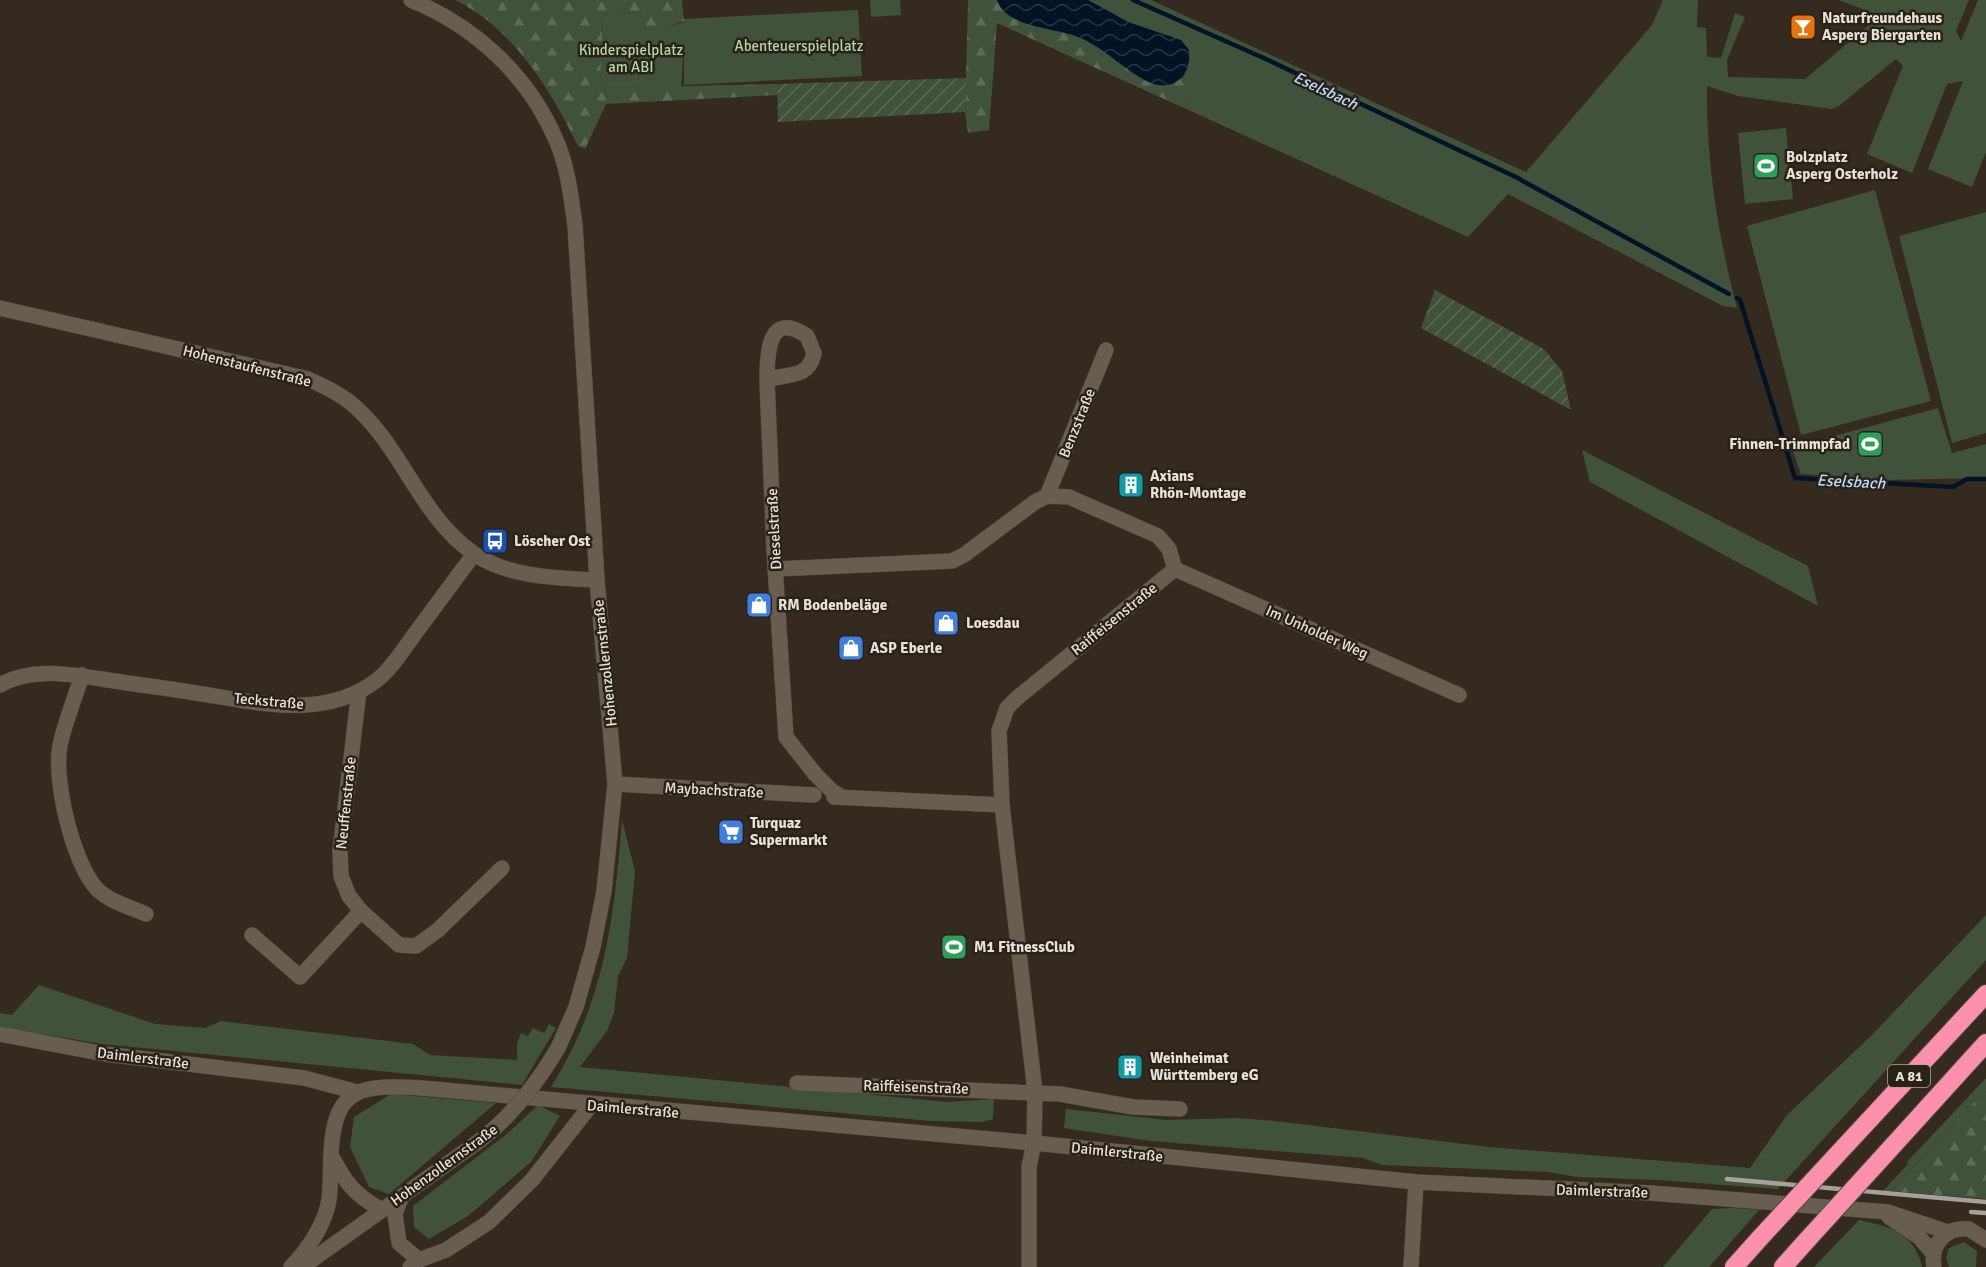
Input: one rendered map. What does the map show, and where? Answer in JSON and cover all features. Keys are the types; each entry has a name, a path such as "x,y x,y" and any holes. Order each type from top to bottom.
{"highway":[{"name":"A 81","path":"1734,1267 1986,994"},
{"name":"A 81","path":"1783,1267 1986,1043"}],"street":[{"name":"Hohenzollernstraße","path":"302,1267 475,1144 502,1122 541,1077 558,1048 576,1006 593,946 604,891 615,784 597,580 577,239 570,185 556,141 534,99 515,73 493,51 445,16 411,0"},
{"name":"Hohenstaufenstraße","path":"0,308 72,327 279,370 308,379 339,394 354,406 383,438 422,500 474,554 520,572 597,580"},
{"name":"Benzstraße","path":"1047,496 1106,350"},
{"name":"Dieselstraße","path":"767,380 786,737 815,774 832,791 842,797"},
{"path":"776,569 952,561 964,555 1047,496 1069,497 1158,536 1169,549 1175,569"},
{"name":"Teckstraße","path":"0,685 12,678 26,675 62,673 288,706 319,703 360,691 378,679 399,655 474,554"},
{"name":"Im Unholder Weg","path":"1175,569 1459,695"},
{"name":"Raiffeisenstraße","path":"1029,1267 1029,1167 1034,1143 1035,1092 1002,805 999,731 1007,708 1175,569"},
{"path":"82,675 60,745 58,775 62,805 82,862 97,889 119,903 146,914"},
{"name":"Neuffenstraße","path":"360,691 340,851 340,876 349,896 360,911 399,945 416,946 438,930 502,868"},
{"name":"Maybachstraße","path":"615,784 1002,805"},
{"path":"252,935 300,977 360,911"},
{"name":"Daimlerstraße","path":"0,1034 105,1054 304,1078 357,1092 374,1087 395,1086 1034,1143 1416,1182 1651,1192 1879,1211 1904,1215 1948,1232 1961,1228 1984,1237"},
{"name":"Raiffeisenstraße","path":"797,1083 1035,1092 1133,1107 1180,1109"},
{"path":"291,1267 304,1253 322,1226 329,1199 332,1129 337,1113 357,1092"},
{"path":"401,1198 395,1214 399,1243 414,1264 446,1250 489,1222 532,1180 591,1105"},
{"path":"331,1155 348,1187 382,1210"},
{"path":"1411,1267 1416,1182"},
{"name":"Daimlerstraße","path":"1879,1211 1911,1230 1934,1260"},
{"path":"1934,1260 1941,1238 1948,1232"}],"green space":[{"path":"455,0 682,0 684,21 647,34 640,12 603,15 600,88 777,84 778,95 606,104 585,149 578,146 555,103 528,62 495,27 476,12"},
{"path":"870,0 900,0 901,15 871,17"},
{"path":"968,0 997,0 1002,9 1017,20 1056,29 1088,41 1149,82 1183,78 1187,69 1196,80 1184,108 997,23 989,130 968,133 965,112"},
{"path":"1088,0 1151,0 1526,172 1652,25 1663,0 1698,0 1697,27 1706,28 1707,57 1721,58 1735,13 1745,17 1727,60 1728,77 1805,79 1880,16 1839,0 1969,0 1956,31 1961,41 1978,0 1986,0 1986,152 1972,187 1928,169 1963,81 1947,84 1912,173 1867,154 1903,66 1896,59 1839,106 1831,109 1738,96 1707,86 1714,198 1737,308 1723,306 1508,194 1468,237 1184,108 1196,80 1187,69 1190,59 1181,41 1128,22"},
{"name":"Abenteuerspielplatz","path":"858,10 862,76 684,85 684,42 681,87 600,88 603,15 640,12 647,33 684,22 684,19"},
{"path":"966,78 965,112 778,122 777,84"},
{"name":"Bolzplatz Asperg Osterholz","path":"1786,128 1793,199 1745,204 1738,133"},
{"path":"1875,190 1931,401 1801,435 1747,226"},
{"path":"1986,212 1986,433 1952,443 1899,236"},
{"path":"1435,290 1544,349 1562,371 1571,410 1421,328"},
{"name":"Finnen-Trimmpfad","path":"1938,408 1952,453 1986,444 1986,478 1886,480 1801,474 1789,440 1796,438 1808,443"},
{"path":"1582,450 1808,566 1818,606 1590,482"},
{"path":"622,820 635,871 627,958 618,976 614,1013 607,1031 580,1067 947,1102 994,1099 993,1119 983,1122 931,1121 551,1087 584,1023 604,958 615,891"},
{"path":"1986,915 1986,960 1778,1189 1658,1180 1577,1177 1547,1172 1382,1165 1363,1158 1150,1141 1064,1128 1066,1109 1167,1120 1237,1118 1489,1147 1750,1168 1787,1115 1871,1036"},
{"path":"39,985 155,1024 205,1028 221,1021 413,1044 430,1055 517,1060 517,1043 521,1033 528,1036 533,1028 544,1033 549,1024 556,1028 522,1085 102,1044 0,1027 0,1013 12,1015"},
{"path":"1986,1078 1986,1089 1890,1192 1883,1191 1909,1163 1906,1163"},
{"path":"1986,1089 1986,1199 1891,1191"},
{"path":"391,1094 496,1103 389,1194 369,1187 350,1147 354,1117"},
{"path":"538,1105 560,1116 531,1162 468,1216 429,1239 414,1227 413,1206 508,1133"},
{"path":"1712,1209 1759,1210 1709,1267 1663,1267"},
{"path":"1859,1220 1881,1225 1900,1233 1914,1247 1922,1267 1814,1267"},
{"path":"1964,1242 1977,1251 1976,1267 1949,1267 1946,1258 1949,1248"}],"water":[{"path":"997,0 1088,0 1128,22 1181,40 1189,50 1187,67 1175,83 1160,85 1151,83 1081,38 1033,26 1011,17 1002,10"}],"waterway":[{"name":"Eselsbach","path":"1133,0 1268,60 1520,179"},
{"name":"Eselsbach","path":"1521,180 1729,294"},
{"name":"Eselsbach","path":"1737,298 1740,300 1795,478 1953,487 1967,479 1986,479"}],"railway":[{"path":"1727,1179 1986,1202"},
{"path":"1971,1212 1986,1213"}],"place":[{"name":"Naturfreundehaus Asperg Biergarten","path":"1803,27"},
{"name":"Bolzplatz Asperg Osterholz","path":"1766,166"},
{"name":"Finnen-Trimmpfad","path":"1870,444"},
{"name":"Axians Rhön-Montage","path":"1131,485"},
{"name":"Löscher Ost","path":"495,541"},
{"name":"RM Bodenbeläge","path":"759,605"},
{"name":"Loesdau","path":"946,623"},
{"name":"ASP Eberle","path":"851,648"},
{"name":"Turquaz Supermarkt","path":"731,832"},
{"name":"M1 FitnessClub","path":"954,947"},
{"name":"Weinheimat Württemberg eG","path":"1130,1067"}],"park label":[{"name":"Kinderspielplatz am ABI","path":"631,58"}]}
